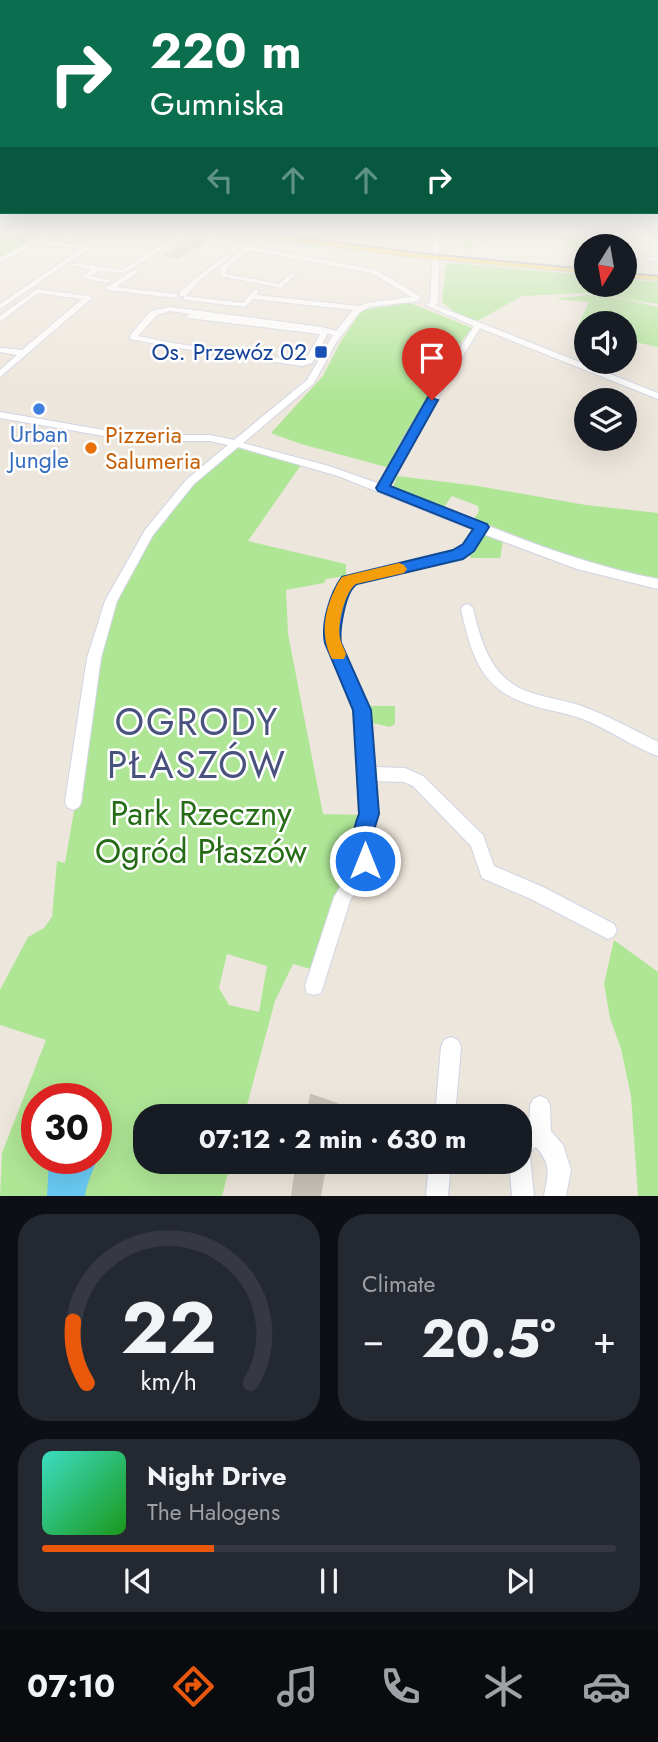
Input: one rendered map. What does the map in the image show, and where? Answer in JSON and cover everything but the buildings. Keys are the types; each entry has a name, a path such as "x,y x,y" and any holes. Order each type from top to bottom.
{"street":[{"path":"0,307 32,286"},
{"path":"114,286 110,288 245,305 259,286"},
{"path":"170,309 195,286"},
{"path":"399,286 478,325 658,396"},
{"path":"424,300 432,286"},
{"path":"0,320 37,291 88,298 0,374"},
{"path":"251,297 358,308 400,300 424,300"},
{"path":"73,802 94,658 111,601 149,533 163,512 190,482 311,381 320,369 333,340 358,308"},
{"path":"325,332 309,361 302,363 133,337 154,313 170,309 339,334"},
{"path":"189,316 283,322 322,329 325,332"},
{"path":"383,488 409,437 478,325"},
{"path":"0,350 23,354"},
{"path":"0,415 133,438 210,438 237,444 383,488 591,568 658,584"},
{"path":"314,986 343,897 365,861 363,830 369,814 360,702 331,638 332,621 343,587 355,579 458,555 468,548 482,527"},
{"path":"467,609 478,655 489,672 505,686 524,697 581,712 658,749"},
{"path":"367,774 405,775 418,780 470,831 477,841 488,872 537,893 608,930"},
{"path":"446,1104 451,1048"},
{"path":"540,1106 540,1135 555,1153 560,1170 555,1196"},
{"path":"532,1138 540,1135"},
{"path":"437,1196 439,1174"},
{"path":"521,1174 523,1196"}],"green space":[{"path":"444,286 574,286 574,293 522,296 477,321 455,312 442,302"},
{"path":"637,286 658,286 658,304 618,298 637,298"},
{"path":"611,298 658,307 658,347 637,343 637,311 585,311 589,302 554,299"},
{"path":"410,303 472,328 446,362 450,363 410,428 390,468 271,433 323,376 341,341 362,310"},
{"name":"Park Rzeczny Ogród Płaszów","path":"234,447 301,465 248,541 346,564 346,576 286,590 288,634 323,814 364,815 359,854 353,861 311,969 293,964 275,1001 247,1104 133,1104 133,1174 228,1174 222,1196 0,1196 2,1153 21,1104 21,1174 112,1174 112,1083 29,1083 46,1040 0,1025 0,990 28,937 44,928 52,917 57,861 65,863 75,805 82,804 84,787 81,775 102,632 149,533 191,482","holes":["227,954 267,966 259,1012 229,1005 219,988"]},
{"path":"397,476 478,486 586,505 658,513 658,578 625,573 557,552 474,519 479,511 478,506 452,496 444,507 393,488"},
{"path":"484,534 503,541 500,558 471,558 469,553"},
{"path":"366,706 395,706 395,724 390,727 369,722"},
{"path":"614,940 658,972 658,1196 638,1196 631,1096 621,1049 610,1018 604,984"}],"water":[{"path":"48,1174 92,1174 85,1196 47,1196"}],"slow traffic":[{"path":"338,654 331,638 331,626 343,587 355,579 399,569"}],"place":[{"name":"Os. Przewóz 02","path":"321,352"},
{"name":"Urban Jungle","path":"39,409"},
{"name":"Pizzeria Salumeria","path":"91,448"}],"district":[{"name":"OGRODY PŁASZÓW","path":"197,744"}],"route":[{"path":"365,861 363,830 369,814 362,710 333,643 331,632 343,587 355,579 458,555 468,548 482,527 383,488 432,400"}]}
